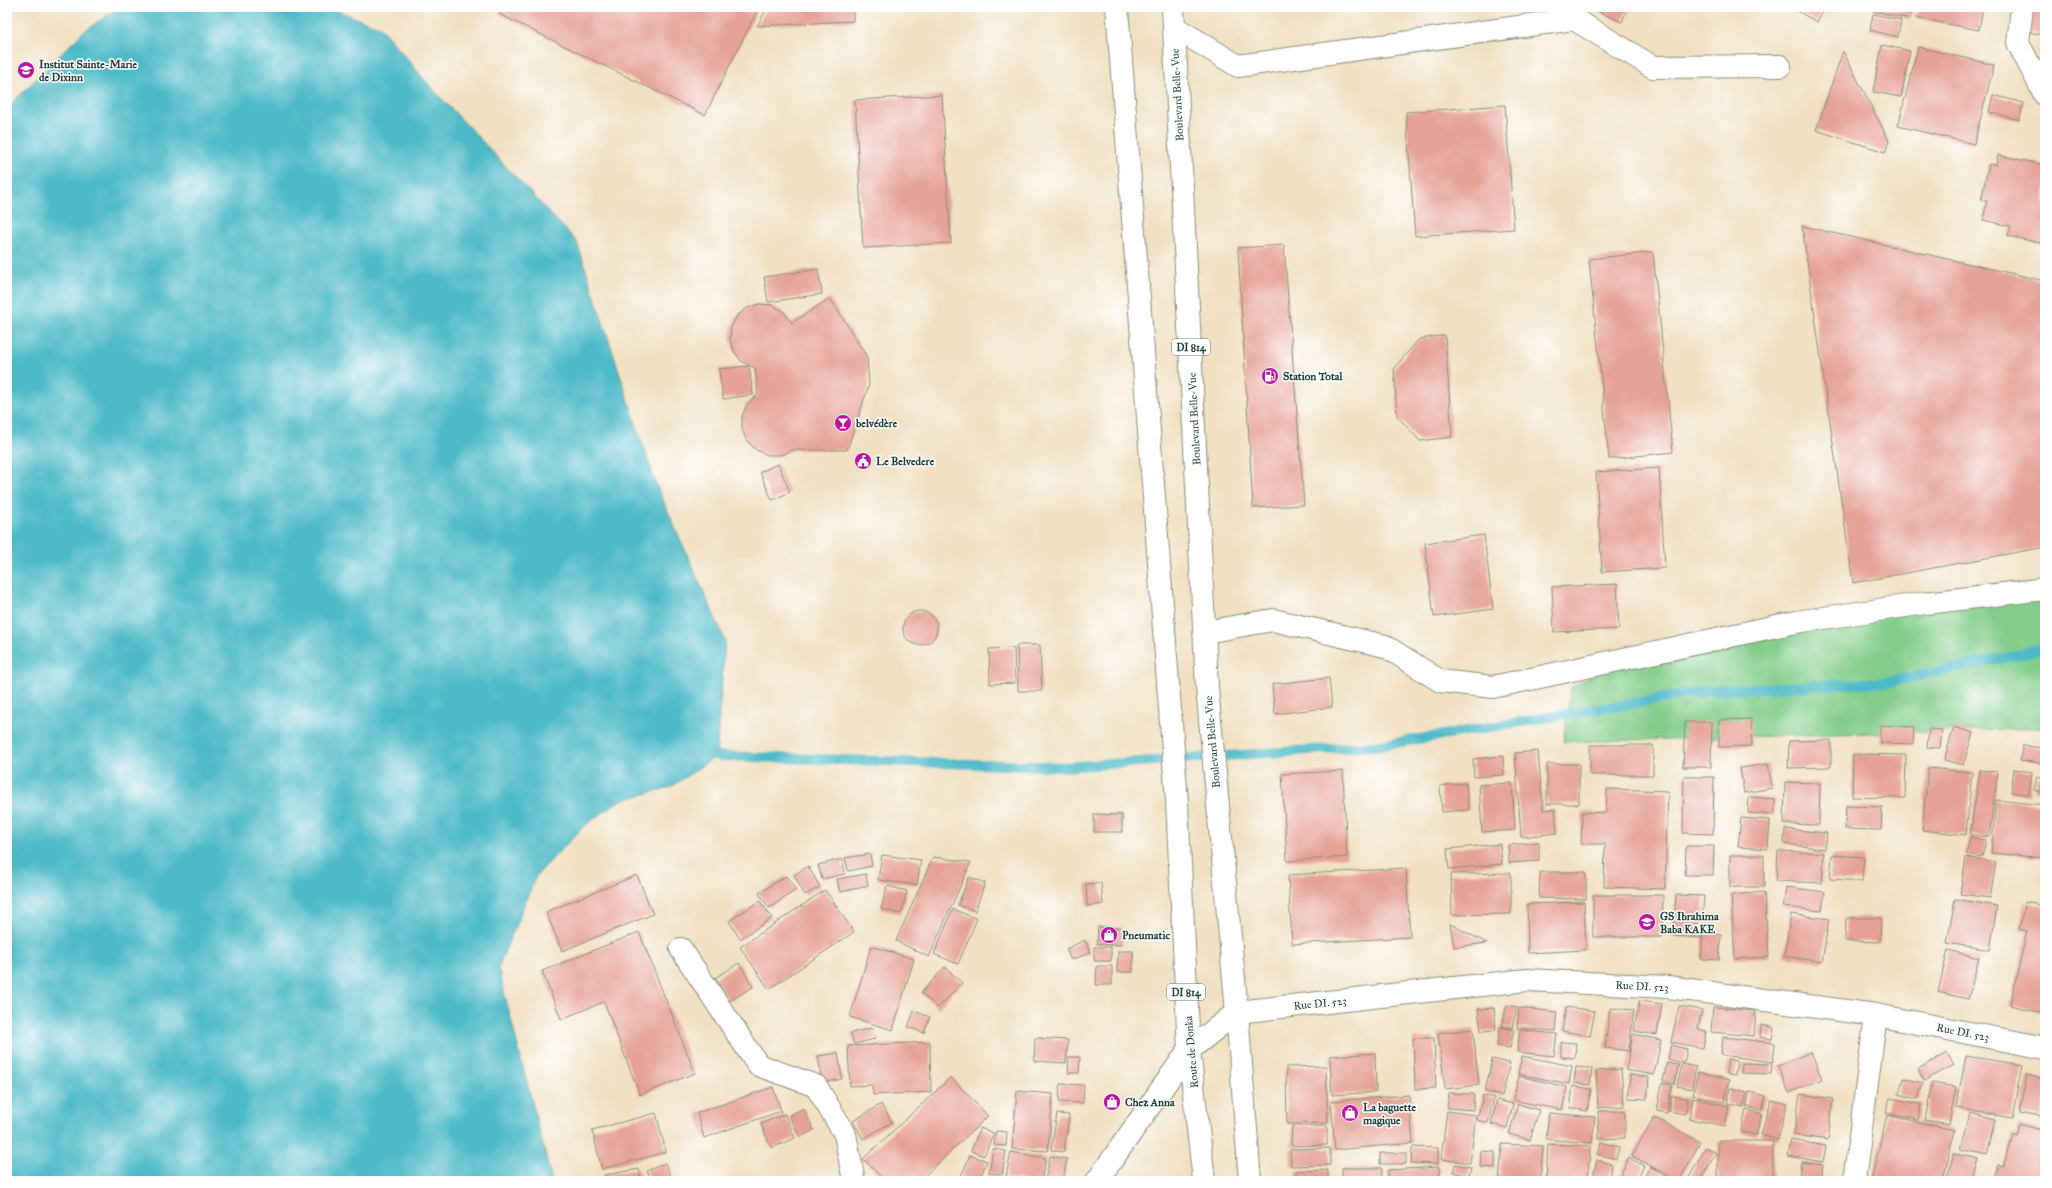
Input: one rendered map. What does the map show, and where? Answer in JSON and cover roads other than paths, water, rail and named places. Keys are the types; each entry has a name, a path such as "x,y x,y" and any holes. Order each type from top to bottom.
{"main road":[{"name":"Route de Donka","path":"1117,7 1177,802 1189,1050 1204,1181"},
{"path":"2022,7 2018,43 2045,95"},
{"path":"1173,17 1238,66 1574,19 1653,67 1780,66"},
{"name":"Boulevard Belle-Vue","path":"1173,17 1207,687 1237,1012"},
{"path":"1205,632 1273,620 1385,646 1440,681 1493,687 1796,622 1926,602 2045,589"},
{"path":"681,949 758,1065 816,1086 845,1134 854,1181"},
{"name":"Rue DI. 523","path":"1237,1012 1527,980 1668,986 1876,1015 2045,1048"},
{"path":"1097,1181 1189,1050 1237,1012"},
{"path":"1237,1012 1250,1181"},
{"path":"1854,1181 1876,1015"}],"water":[{"path":"120,7 327,7 380,27 430,86 577,242 655,482 725,640 716,756 671,787 619,801 583,827 536,876 498,968 552,1181 7,1181 7,108 83,32"}],"waterway":[{"path":"716,756 1065,767 1383,745 1706,691 1889,682 2045,649"}],"place":[{"name":"Institut Sainte-Marie de Dixinn","path":"26,70"},
{"name":"Station Total","path":"1270,376"},
{"name":"belvédère","path":"843,423"},
{"name":"Le Belvedere","path":"863,461"},
{"name":"GS Ibrahima Baba KAKE","path":"1647,922"},
{"name":"Pneumatic","path":"1109,935"},
{"name":"Chez Anna","path":"1112,1102"},
{"name":"La baguette magique","path":"1350,1113"}]}
